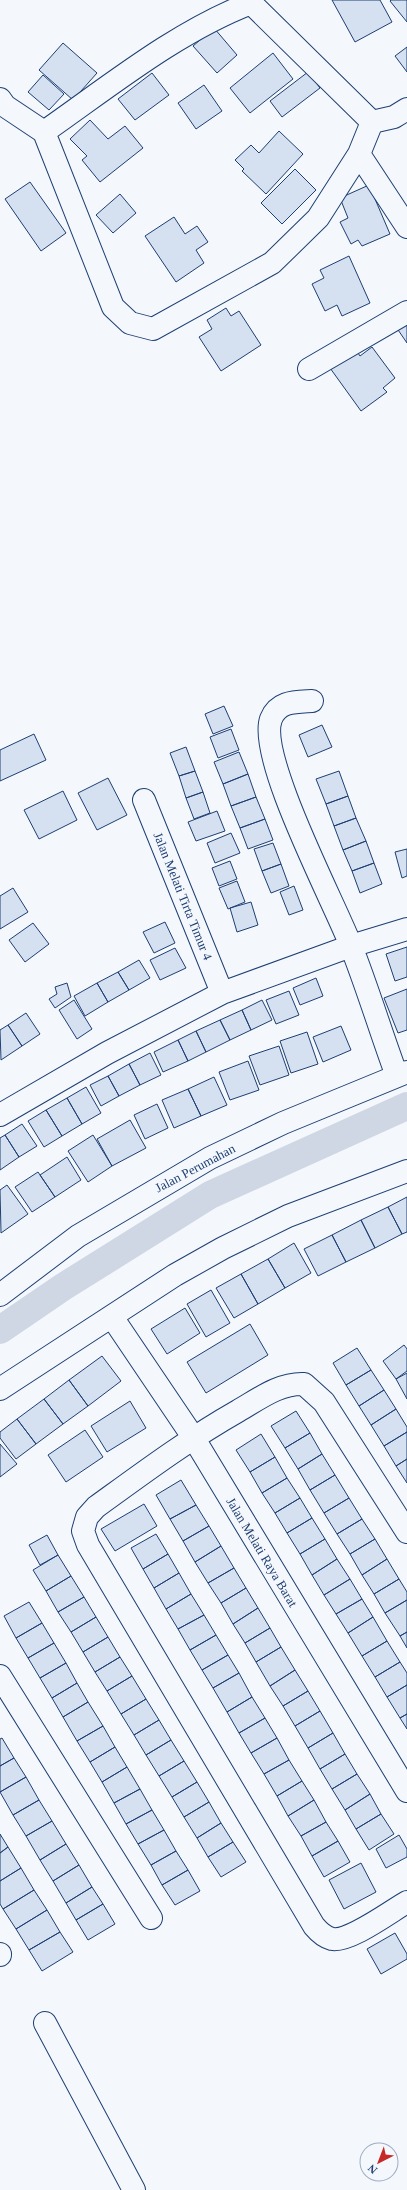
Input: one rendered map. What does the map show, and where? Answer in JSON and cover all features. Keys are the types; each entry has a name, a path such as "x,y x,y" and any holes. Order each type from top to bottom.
{"street":[{"path":"44,132 154,56 221,15 253,2 372,122 403,120"},
{"path":"0,99 5,106 44,132 113,307 130,323 154,329 272,263 318,218 359,154 372,122"},
{"path":"359,154 407,227"},
{"path":"309,369 407,312"},
{"path":"312,701 288,702 277,709 271,720 270,738 281,783 291,809 351,946 402,1074"},
{"name":"Jalan Melati Tirta Timur 4","path":"144,800 222,993"},
{"path":"0,1115 41,1090 222,993 351,946 407,928"},
{"name":"Jalan Perumahan","path":"0,1294 78,1236 210,1158 283,1123 402,1074"},
{"path":"0,1389 175,1275 223,1248 288,1216 407,1171"},
{"name":"Jalan Melati Raya Barat","path":"112,1317 193,1437 407,1791"},
{"path":"407,1532 324,1402 304,1384 292,1384 274,1390 193,1437 96,1507 88,1517 83,1531 88,1545 314,1926 322,1934 332,1939 339,1938 363,1928 407,1902"},
{"path":"0,1676 151,1918"},
{"path":"45,2023 134,2190"}],"building":[{"path":"332,0 380,0 392,22 355,42"},
{"path":"407,0 407,22 390,1"},
{"path":"214,28 237,55 217,73 193,46"},
{"path":"63,43 97,73 73,100 39,70"},
{"path":"407,47 407,72 395,56"},
{"path":"273,53 293,79 250,113 230,88"},
{"path":"308,72 320,88 282,117 270,101"},
{"path":"152,73 169,95 135,120 118,99"},
{"path":"43,75 64,94 49,110 28,92"},
{"path":"204,85 222,111 196,129 178,103"},
{"path":"90,120 108,139 125,126 143,148 100,182 82,160 87,156 70,139"},
{"path":"279,131 303,154 266,194 242,171 244,169 235,160 251,145 259,153"},
{"path":"295,169 316,190 282,224 261,203"},
{"path":"30,182 66,233 41,251 5,199"},
{"path":"369,185 390,234 362,246 358,240 351,244 340,222 348,218 340,198"},
{"path":"120,194 136,213 113,233 96,215"},
{"path":"174,217 185,234 197,226 208,242 196,250 204,263 176,282 145,236"},
{"path":"349,256 370,303 342,316 337,305 325,311 312,284 324,278 320,270"},
{"path":"226,308 231,316 239,311 261,345 221,371 199,337 212,329 207,320"},
{"path":"407,315 407,343 394,324"},
{"path":"372,347 395,378 383,388 387,392 361,411 330,368 356,350 360,356"},
{"path":"224,706 233,726 213,734 205,714"},
{"path":"322,725 332,747 308,757 299,735"},
{"path":"231,729 239,750 218,758 210,737"},
{"path":"34,734 46,760 0,781 0,750"},
{"path":"186,747 195,771 179,776 170,753"},
{"path":"239,752 248,774 223,784 214,762"},
{"path":"195,771 203,792 186,798 179,776"},
{"path":"339,771 348,796 326,804 316,779"},
{"path":"248,774 256,797 231,806 223,784"},
{"path":"108,778 127,815 97,830 78,793"},
{"path":"63,791 77,820 39,839 24,810"},
{"path":"203,792 210,813 194,819 186,798"},
{"path":"348,796 356,818 334,826 326,804"},
{"path":"256,797 265,819 240,828 231,806"},
{"path":"217,811 225,831 196,841 188,822"},
{"path":"356,818 366,841 343,850 334,826"},
{"path":"265,819 273,840 248,849 240,828"},
{"path":"231,833 240,853 215,863 207,843"},
{"path":"366,841 374,863 352,871 343,850"},
{"path":"273,843 281,864 262,871 254,849"},
{"path":"407,849 407,876 402,878 395,852"},
{"path":"230,861 237,879 219,886 212,868"},
{"path":"374,863 382,884 360,893 352,871"},
{"path":"281,864 289,886 271,893 262,871"},
{"path":"237,881 245,902 228,909 219,888"},
{"path":"294,886 303,910 289,915 280,892"},
{"path":"13,888 28,912 0,929 0,896"},
{"path":"251,902 258,925 237,932 230,908"},
{"path":"165,922 175,943 154,953 143,932"},
{"path":"33,923 49,944 25,962 9,940"},
{"path":"407,947 407,977 395,981 386,954"},
{"path":"175,948 186,968 160,980 150,960"},
{"path":"139,960 150,978 129,990 118,972"},
{"path":"118,972 129,990 108,1002 97,983"},
{"path":"316,978 323,996 300,1005 293,988"},
{"path":"67,983 71,997 55,1008 49,999 57,994 55,987"},
{"path":"97,983 108,1002 85,1016 74,996"},
{"path":"407,989 407,1030 398,1033 384,998"},
{"path":"289,991 299,1015 276,1024 266,1000"},
{"path":"74,1000 92,1029 77,1039 59,1010"},
{"path":"262,1000 272,1020 251,1030 242,1010"},
{"path":"242,1010 251,1030 230,1040 220,1020"},
{"path":"26,1013 40,1034 22,1046 8,1025"},
{"path":"220,1020 230,1040 206,1052 196,1031"},
{"path":"8,1025 22,1046 1,1060 0,1030"},
{"path":"341,1026 351,1050 323,1062 313,1037"},
{"path":"196,1031 206,1052 188,1061 178,1040"},
{"path":"307,1032 318,1064 291,1073 280,1041"},
{"path":"178,1040 188,1061 163,1072 154,1052"},
{"path":"279,1046 289,1075 260,1085 249,1056"},
{"path":"150,1053 161,1075 140,1085 129,1064"},
{"path":"248,1061 259,1090 230,1100 219,1072"},
{"path":"129,1064 140,1085 119,1096 108,1076"},
{"path":"108,1076 119,1096 101,1106 90,1085"},
{"path":"214,1077 227,1105 201,1116 188,1089"},
{"path":"86,1087 101,1113 82,1124 67,1098"},
{"path":"188,1089 201,1116 174,1128 162,1100"},
{"path":"67,1098 82,1124 62,1136 46,1110"},
{"path":"157,1104 168,1128 145,1139 134,1115"},
{"path":"46,1110 62,1136 44,1147 28,1121"},
{"path":"130,1120 146,1148 112,1166 97,1139"},
{"path":"22,1124 37,1146 19,1157 5,1135"},
{"path":"5,1135 19,1157 0,1170 0,1138"},
{"path":"93,1135 112,1166 88,1182 68,1151"},
{"path":"67,1157 81,1180 55,1197 40,1175"},
{"path":"38,1172 55,1197 32,1212 15,1187"},
{"path":"7,1185 28,1214 1,1233 0,1190"},
{"path":"407,1197 407,1232 402,1234 388,1207"},
{"path":"388,1207 402,1234 375,1248 361,1220"},
{"path":"361,1220 375,1248 346,1262 332,1235"},
{"path":"332,1235 346,1262 318,1276 304,1249"},
{"path":"294,1243 311,1273 285,1288 268,1259"},
{"path":"268,1259 285,1288 258,1304 241,1274"},
{"path":"241,1274 258,1304 234,1318 216,1288"},
{"path":"211,1290 230,1323 206,1337 187,1304"},
{"path":"185,1308 200,1333 167,1354 151,1329"},
{"path":"250,1324 268,1355 206,1393 187,1362"},
{"path":"404,1345 407,1349 407,1371 396,1379 383,1361"},
{"path":"357,1348 371,1370 346,1385 333,1363"},
{"path":"102,1356 121,1381 88,1406 69,1380"},
{"path":"371,1370 384,1390 359,1406 346,1385"},
{"path":"407,1373 407,1399 396,1379"},
{"path":"69,1380 88,1406 63,1424 44,1399"},
{"path":"384,1390 396,1409 371,1425 359,1406"},
{"path":"44,1399 63,1424 36,1444 17,1419"},
{"path":"130,1401 146,1428 107,1452 91,1426"},
{"path":"396,1409 407,1427 407,1432 384,1446 371,1425"},
{"path":"296,1411 310,1433 285,1448 271,1426"},
{"path":"17,1419 36,1444 16,1459 0,1438 0,1432"},
{"path":"85,1430 103,1457 66,1482 48,1455"},
{"path":"407,1432 407,1459 396,1466 384,1446"},
{"path":"310,1433 322,1454 298,1469 285,1448"},
{"path":"261,1434 275,1457 250,1472 236,1450"},
{"path":"0,1444 17,1464 0,1477"},
{"path":"322,1454 335,1475 310,1490 298,1469"},
{"path":"275,1457 287,1478 262,1493 250,1472"},
{"path":"407,1459 407,1483 396,1466"},
{"path":"335,1475 349,1498 324,1513 310,1490"},
{"path":"287,1478 300,1498 275,1513 262,1493"},
{"path":"181,1480 196,1505 170,1519 156,1495"},
{"path":"300,1498 312,1518 287,1533 275,1513"},
{"path":"349,1498 362,1519 337,1534 324,1513"},
{"path":"144,1504 157,1526 115,1551 101,1529"},
{"path":"196,1505 209,1526 183,1541 170,1519"},
{"path":"312,1518 325,1539 300,1554 287,1533"},
{"path":"362,1519 375,1539 350,1554 337,1534"},
{"path":"209,1526 221,1546 195,1562 183,1541"},
{"path":"156,1534 168,1554 143,1569 131,1548"},
{"path":"47,1535 58,1555 40,1565 29,1545"},
{"path":"325,1539 337,1559 312,1575 300,1554"},
{"path":"375,1539 387,1559 362,1575 350,1554"},
{"path":"221,1546 234,1568 208,1583 195,1562"},
{"path":"168,1554 179,1573 154,1588 143,1569"},
{"path":"58,1555 71,1576 46,1591 33,1570"},
{"path":"337,1559 350,1579 324,1595 312,1575"},
{"path":"387,1559 399,1579 374,1594 362,1575"},
{"path":"234,1568 246,1588 221,1603 208,1583"},
{"path":"179,1573 191,1594 166,1609 154,1588"},
{"path":"71,1576 84,1597 58,1612 46,1591"},
{"path":"350,1579 362,1599 336,1614 324,1595"},
{"path":"399,1579 407,1592 407,1600 385,1613 374,1594"},
{"path":"246,1588 258,1608 233,1624 221,1603"},
{"path":"191,1594 204,1615 178,1629 166,1609"},
{"path":"84,1597 96,1617 71,1632 58,1612"},
{"path":"362,1599 373,1617 348,1633 336,1614"},
{"path":"407,1600 407,1632 400,1636 385,1613"},
{"path":"29,1602 42,1623 16,1638 4,1616"},
{"path":"258,1608 270,1628 245,1643 233,1624"},
{"path":"204,1615 216,1635 190,1650 178,1629"},
{"path":"96,1617 108,1637 83,1652 71,1632"},
{"path":"373,1617 387,1641 362,1656 348,1633"},
{"path":"42,1623 54,1643 28,1658 16,1638"},
{"path":"270,1628 281,1647 256,1662 245,1643"},
{"path":"407,1632 407,1648 400,1636"},
{"path":"216,1635 228,1655 202,1670 190,1650"},
{"path":"108,1637 120,1657 95,1672 83,1652"},
{"path":"387,1641 400,1662 375,1677 362,1656"},
{"path":"54,1643 66,1663 40,1678 28,1658"},
{"path":"281,1647 295,1670 270,1686 256,1662"},
{"path":"228,1655 239,1673 213,1688 202,1670"},
{"path":"120,1657 132,1676 107,1691 95,1672"},
{"path":"400,1662 407,1673 407,1685 387,1697 375,1677"},
{"path":"66,1663 77,1683 52,1698 40,1678"},
{"path":"295,1670 308,1691 283,1706 270,1686"},
{"path":"239,1673 252,1697 227,1712 213,1688"},
{"path":"132,1676 146,1699 121,1714 107,1691"},
{"path":"77,1683 88,1702 63,1717 52,1698"},
{"path":"407,1685 407,1714 400,1718 387,1697"},
{"path":"308,1691 320,1711 295,1726 283,1706"},
{"path":"252,1697 265,1718 239,1733 227,1712"},
{"path":"146,1699 159,1720 134,1735 121,1714"},
{"path":"88,1702 103,1726 77,1741 63,1717"},
{"path":"320,1711 333,1733 308,1748 295,1726"},
{"path":"407,1714 407,1729 400,1718"},
{"path":"265,1718 277,1738 251,1753 239,1733"},
{"path":"159,1720 171,1740 146,1755 134,1735"},
{"path":"103,1726 115,1747 90,1762 77,1741"},
{"path":"333,1733 345,1754 320,1769 308,1748"},
{"path":"2,1738 14,1758 0,1766 0,1739"},
{"path":"277,1738 289,1760 264,1774 251,1753"},
{"path":"171,1740 184,1761 159,1776 146,1755"},
{"path":"115,1747 127,1767 102,1782 90,1762"},
{"path":"345,1754 357,1774 332,1789 320,1769"},
{"path":"14,1758 26,1777 0,1792 0,1766"},
{"path":"289,1760 302,1781 277,1796 264,1774"},
{"path":"184,1761 197,1782 172,1797 159,1776"},
{"path":"127,1767 140,1789 114,1803 102,1782"},
{"path":"357,1774 370,1794 345,1810 332,1789"},
{"path":"26,1777 39,1800 13,1815 0,1792"},
{"path":"302,1781 314,1800 288,1816 277,1796"},
{"path":"197,1782 209,1802 184,1817 172,1797"},
{"path":"140,1789 152,1810 126,1824 114,1803"},
{"path":"370,1794 381,1814 356,1829 345,1810"},
{"path":"39,1800 52,1821 26,1836 13,1815"},
{"path":"314,1800 326,1822 301,1836 288,1816"},
{"path":"209,1802 221,1823 197,1838 184,1817"},
{"path":"152,1810 164,1830 138,1844 126,1824"},
{"path":"381,1814 394,1834 369,1850 356,1829"},
{"path":"52,1821 66,1844 40,1860 26,1836"},
{"path":"326,1822 338,1841 312,1856 301,1836"},
{"path":"221,1823 233,1842 208,1857 197,1838"},
{"path":"164,1830 176,1851 151,1865 138,1844"},
{"path":"0,1834 8,1847 0,1853"},
{"path":"399,1835 407,1849 407,1857 386,1868 376,1849"},
{"path":"338,1841 350,1862 324,1877 312,1856"},
{"path":"233,1842 246,1862 221,1877 208,1857"},
{"path":"66,1844 79,1865 53,1881 40,1860"},
{"path":"8,1847 21,1868 0,1881 0,1853"},
{"path":"176,1851 188,1870 162,1885 151,1865"},
{"path":"361,1863 376,1892 344,1909 329,1880"},
{"path":"79,1865 92,1887 66,1903 53,1881"},
{"path":"21,1868 34,1890 3,1909 0,1904 0,1881"},
{"path":"188,1870 200,1891 175,1905 162,1885"},
{"path":"92,1887 103,1904 76,1920 66,1903"},
{"path":"34,1890 47,1910 16,1929 3,1909"},
{"path":"103,1904 115,1924 88,1940 76,1920"},
{"path":"47,1910 60,1932 29,1950 16,1929"},
{"path":"60,1932 73,1952 42,1971 29,1950"},
{"path":"395,1933 407,1954 407,1959 381,1974 367,1949"}],"waterway":[{"path":"0,1330 63,1287 210,1195 407,1106"}]}
